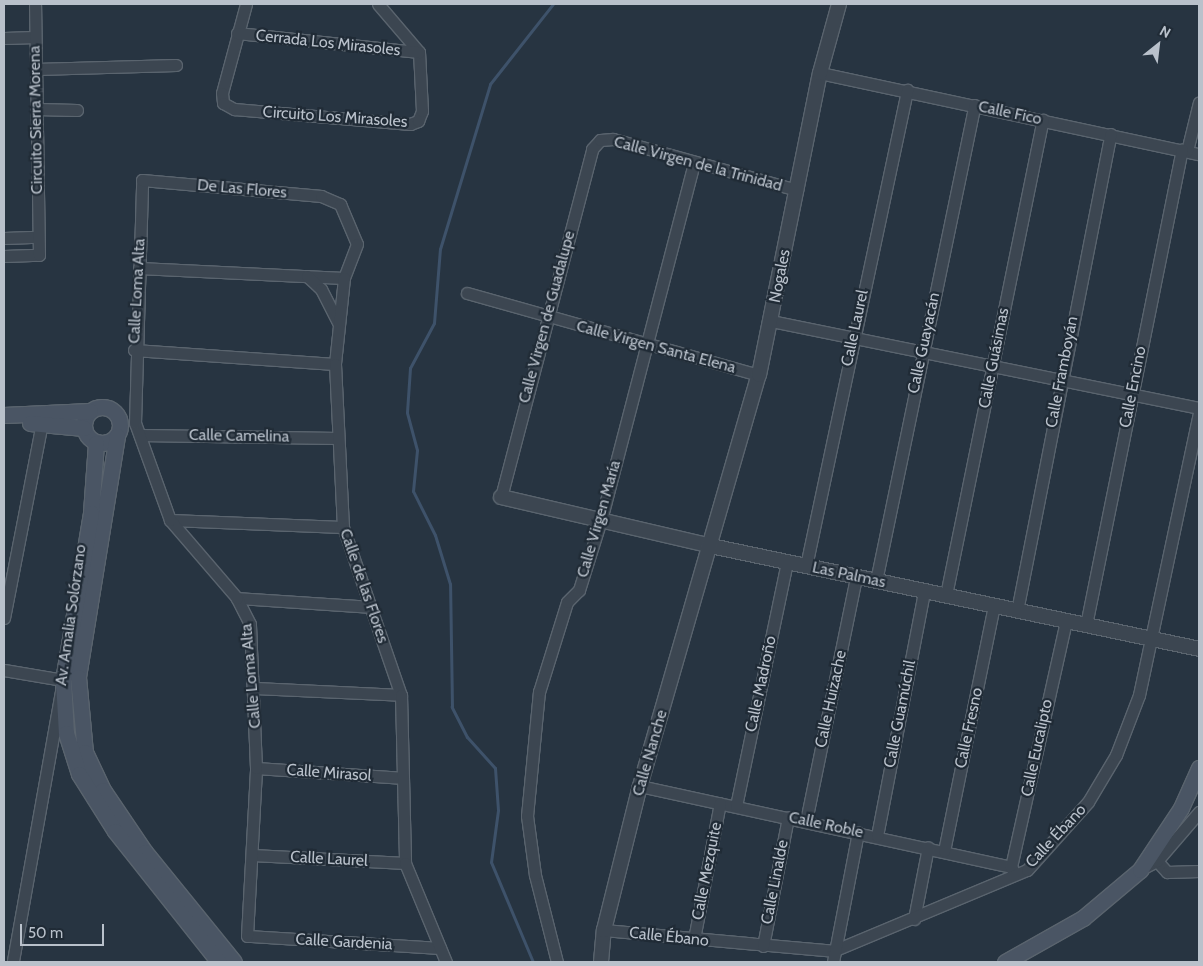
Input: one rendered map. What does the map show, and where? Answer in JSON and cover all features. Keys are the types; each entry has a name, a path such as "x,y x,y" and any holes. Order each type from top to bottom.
{"main road":[{"path":"4,415 90,411 101,406 113,410 121,425 118,436 108,443 96,443 84,428 42,422 4,424"},
{"path":"84,428 90,411"},
{"name":"Av. Amalia Solórzano","path":"118,436 78,678 85,752 104,790 145,852 234,962"},
{"name":"Av. Amalia Solórzano","path":"96,443 91,512 63,680 66,733 79,774 115,831 219,962"},
{"path":"1005,962 1083,918 1140,870 1182,808 1199,768"}],"street":[{"name":"Circuito Sierra Morena","path":"4,256 39,255 35,4"},
{"name":"Circuito Los Mirasoles","path":"246,4 222,93 223,103 234,109 410,124 418,121 422,111 418,52"},
{"path":"378,4 418,52"},
{"name":"Nogales","path":"712,546 759,375 820,73 839,4"},
{"name":"Cerrada Los Mirasoles","path":"237,33 418,52"},
{"path":"4,38 35,37"},
{"path":"36,68 176,65"},
{"name":"Calle Fico","path":"820,73 907,90 1199,154"},
{"name":"Calle Laurel","path":"806,566 907,90"},
{"name":"Calle Encino","path":"1086,625 1132,394 1185,151 1199,102"},
{"name":"Calle Guayacán","path":"876,581 922,352 975,105"},
{"path":"36,109 77,110"},
{"name":"Calle Guásimas","path":"946,596 1042,120"},
{"name":"Calle Framboyán","path":"1017,610 1060,380 1111,134"},
{"name":"Calle Virgen de la Trinidad","path":"600,140 612,139 796,190"},
{"name":"Calle Virgen de Guadalupe","path":"501,497 546,317 592,149 600,140"},
{"name":"Calle Virgen María","path":"557,962 535,875 528,806 539,692 567,602 578,590 601,520 645,344 694,162"},
{"name":"De Las Flores","path":"142,180 321,196 340,204"},
{"name":"Calle Loma Alta","path":"142,180 134,350 135,423 170,520 237,598 250,624 256,688 256,768 253,855 247,936"},
{"name":"Calle de las Flores","path":"340,204 357,244 344,278 336,364 342,527 401,695 401,778 405,863 446,962"},
{"path":"4,238 38,237"},
{"path":"139,268 344,278"},
{"path":"307,276 321,289 339,324"},
{"name":"Calle Virgen Santa Elena","path":"467,293 546,317 759,375"},
{"path":"771,322 1132,394 1199,410"},
{"path":"134,350 336,364"},
{"name":"Calle Ébano","path":"604,930 763,946 833,956 914,919 1042,856 1088,802 1116,755 1136,704 1152,639 1199,410"},
{"path":"4,618 42,422"},
{"name":"Calle Camelina","path":"140,435 338,438"},
{"name":"Las Palmas","path":"501,497 712,546 1199,649"},
{"path":"170,520 342,527"},
{"name":"Calle Nanche","path":"601,962 604,930 640,786 712,546"},
{"name":"Calle Madroño","path":"736,806 787,562"},
{"name":"Calle Huizache","path":"806,821 856,576"},
{"name":"Calle Guamúchil","path":"877,836 924,591"},
{"path":"237,598 371,607"},
{"name":"Calle Fresno","path":"944,851 994,606"},
{"name":"Calle Eucalipto","path":"1013,871 1066,621"},
{"path":"4,670 63,680 10,958"},
{"path":"256,688 401,695"},
{"name":"Calle Mirasol","path":"256,768 401,778"},
{"name":"Calle Roble","path":"640,786 928,847 1013,871"},
{"name":"Calle Mezquite","path":"694,939 720,803"},
{"path":"1140,870 1157,861 1199,814"},
{"name":"Calle Linalde","path":"763,946 788,818"},
{"path":"833,956 858,832"},
{"path":"914,919 928,847"},
{"name":"Calle Laurel","path":"253,855 405,863"},
{"path":"1157,861 1167,872 1199,870"},
{"name":"Calle Gardenia","path":"247,936 440,948"}],"waterway":[{"path":"533,962 491,862 498,810 495,768 467,737 452,707 450,584 435,535 413,491 417,450 407,412 410,368 434,323 440,249 490,84 553,4"}]}
